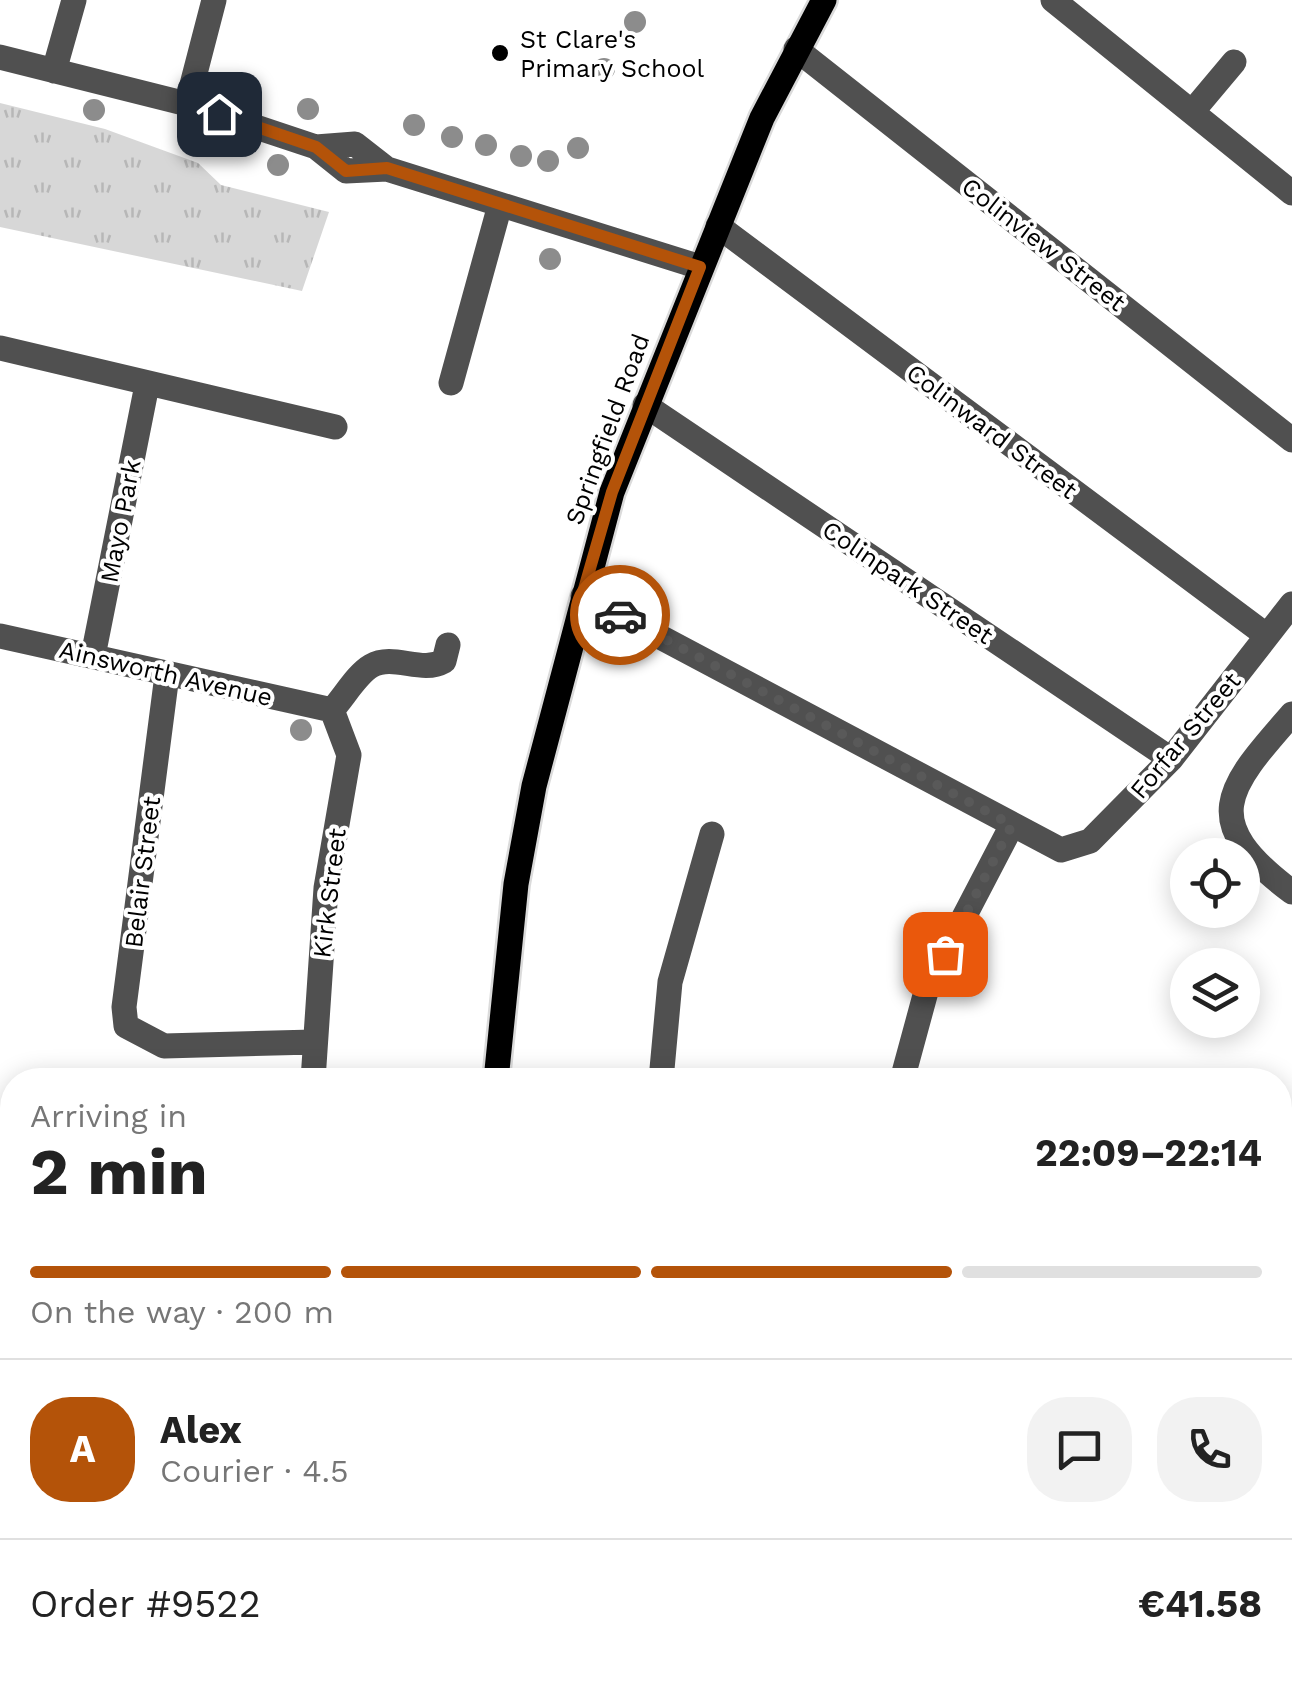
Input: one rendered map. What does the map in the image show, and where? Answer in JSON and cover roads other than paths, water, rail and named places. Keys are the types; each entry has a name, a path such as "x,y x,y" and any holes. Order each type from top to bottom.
{"main road":[{"name":"Springfield Road","path":"497,1068 516,884 534,786 612,492 700,267 796,49 824,0"}],"street":[{"path":"54,71 74,0"},
{"path":"187,104 214,0"},
{"path":"1053,0 1292,193"},
{"name":"Colinview Street","path":"796,49 1292,440"},
{"path":"0,58 187,104 316,147 346,171 387,168 700,267"},
{"path":"1192,112 1234,62"},
{"path":"451,384 500,204"},
{"name":"Colinward Street","path":"718,226 1266,635"},
{"path":"0,348 336,426"},
{"name":"Mayo Park","path":"93,656 147,385"},
{"name":"Colinpark Street","path":"645,405 1172,759"},
{"name":"Forfar Street","path":"582,596 1062,850 1090,842 1172,759 1292,604"},
{"name":"Ainsworth Avenue","path":"0,636 332,710"},
{"path":"332,710 366,668 383,661 432,668 444,661 448,645"},
{"name":"Belair Street","path":"167,675 124,1007 126,1026 164,1046 314,1042"},
{"name":"Kirk Street","path":"313,1068 326,888 349,755 332,710"},
{"path":"1292,714 1245,770 1230,804 1230,819 1244,846 1292,892"},
{"path":"905,1068 927,988 1012,825"},
{"path":"662,1068 670,982 712,834"}],"place":[{"name":"St Clare's Primary School","path":"500,53"}]}
